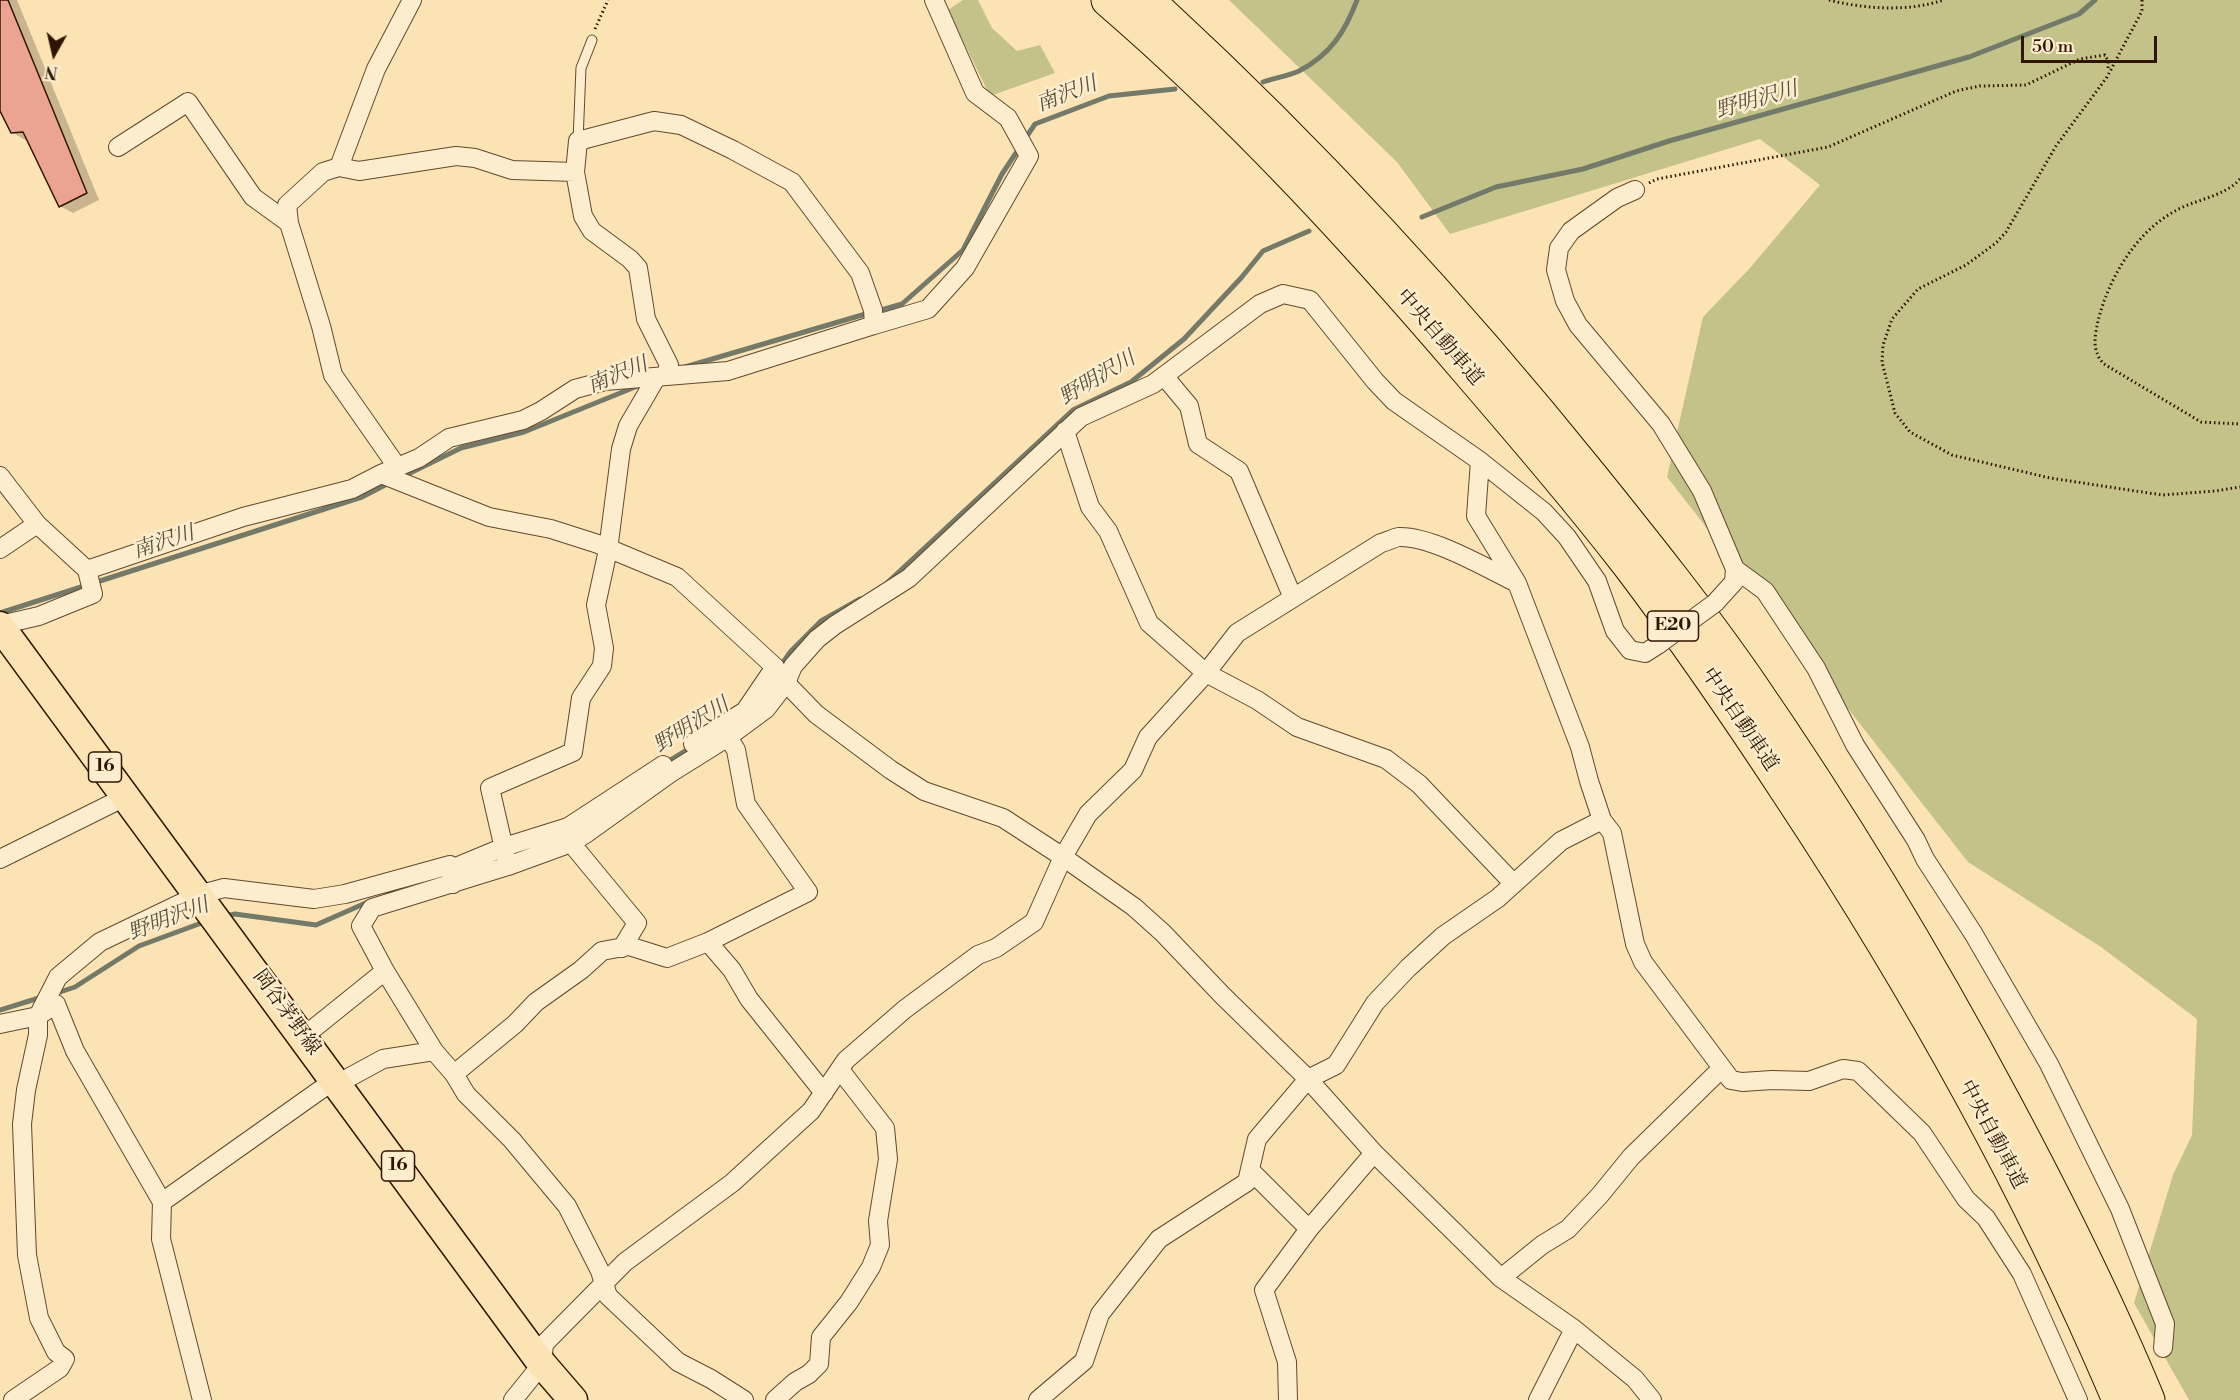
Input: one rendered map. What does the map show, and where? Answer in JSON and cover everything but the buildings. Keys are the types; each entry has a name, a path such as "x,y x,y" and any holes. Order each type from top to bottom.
{"highway":[{"name":"中央自動車道","path":"1108,0 1214,99 1348,236 1429,325 1532,445 1628,564 1722,693 1880,936 1944,1046 2031,1208 2112,1349 2148,1400"},
{"name":"中央自動車道","path":"1147,0 1270,117 1376,226 1476,337 1649,548 1745,676 1843,827 1966,1031 2050,1188 2112,1349 2119,1400"}],"main road":[{"name":"岡谷茅野線","path":"0,625 54,702 127,796 543,1364 573,1400"}],"street":[{"path":"339,167 376,69 412,0"},
{"path":"87,570 243,518 352,489 419,458 449,438 522,420 542,411 575,389 605,381 728,371 927,309 965,268 1029,156 1008,118 975,93 934,0"},
{"path":"118,147 188,102 253,197 289,223"},
{"path":"508,866 490,788 573,752 580,698 603,666 604,648 596,605 608,550 621,449 628,426 669,365 646,319 638,268 630,259 592,231 583,216 575,172 578,141 654,121 681,125 792,182 860,273 873,310 874,325"},
{"path":"575,172 512,170 475,158 456,156 359,171 339,167 323,172 287,205 289,223 321,326 333,375 389,471 489,517 551,529 598,544 677,577 775,667 786,683 816,714 849,741 924,791 1003,818 1063,856 1134,907 1163,933 1223,996 1308,1079 1374,1153 1501,1278 1574,1329 1635,1379 1652,1400"},
{"path":"452,876 508,866 571,843 672,772 728,737 766,709 786,683 794,666 817,639 835,624 909,578 1082,417 1153,384 1260,304 1283,294 1310,300 1374,381 1394,401 1480,461 1544,512 1567,537 1597,581 1615,631 1630,650 1645,653 1715,603 1734,582 1735,569 1702,490 1661,424 1578,325 1564,301 1556,270 1559,248 1571,231 1617,198 1635,190"},
{"path":"1164,376 1189,406 1198,444 1239,471 1293,598"},
{"path":"1065,431 1090,507 1108,531 1149,623 1206,673 1257,700 1297,727 1346,742 1386,759 1419,784 1513,883"},
{"path":"1480,461 1476,516 1517,582 1580,747 1588,781 1602,820 1612,833 1635,944 1643,962 1731,1080 1742,1083 1772,1080 1809,1081 1843,1069 1858,1071 1922,1133 1966,1199 1986,1218 2022,1274 2078,1400"},
{"path":"0,476 37,524 87,570 93,594 39,616 0,625"},
{"path":"0,549 37,524"},
{"path":"513,1400 543,1364 544,1344 625,1262 732,1183 811,1111 841,1071 846,1060 943,979 978,955 996,948 1035,922 1063,856 1088,814 1133,770 1148,737 1206,673 1237,633 1381,543 1398,537 1423,541 1453,552 1517,582"},
{"path":"1735,569 1765,591 1816,668 1855,745 1973,933 2049,1064 2120,1209 2164,1324 2163,1348"},
{"path":"744,1400 711,1378 678,1362 608,1296 605,1283 567,1206 512,1140 466,1094 454,1074 434,1051 361,927 372,908 452,876 504,847 568,826 745,711 775,667"},
{"path":"454,1074 514,1024 536,1002 581,970 602,951 629,946 667,958 708,942 808,892 746,804 736,750 728,737"},
{"path":"0,859 127,796"},
{"path":"1038,1400 1084,1361 1100,1314 1159,1239 1247,1182 1257,1139 1308,1079 1336,1065 1376,1003 1408,968 1443,936 1498,898 1561,841 1602,820"},
{"path":"571,843 637,923 622,948"},
{"path":"14,1400 60,1368 65,1359 56,1352 39,1318 27,1255 22,1124 26,1090 38,1035 38,1016 58,977 100,942 211,912 224,888 314,899 345,894 450,865 452,876"},
{"path":"708,942 732,970 749,999 824,1094"},
{"path":"303,1037 386,971"},
{"path":"0,1024 38,1016 56,1004 75,1051 162,1202 161,1239 202,1400"},
{"path":"162,1202 323,1088 337,1084 383,1059 434,1051"},
{"path":"1501,1278 1542,1245 1568,1229 1631,1157 1721,1069"},
{"path":"775,1400 819,1364 821,1337 849,1302 872,1267 880,1245 878,1221 888,1159 885,1128 841,1071"},
{"path":"1288,1400 1287,1362 1264,1290 1309,1229 1374,1153"},
{"path":"1250,1170 1309,1229"},
{"path":"1539,1400 1574,1329"}],"lane":[{"path":"578,141 580,68 592,40"}],"path":[{"path":"592,40 608,0"},
{"path":"1829,0 1882,9 1943,0"},
{"path":"2142,0 2142,11 2107,77 2056,146 2006,232 1996,243 1966,265 1918,289 1892,319 1883,345 1882,362 1895,413 1910,432 1952,455 2050,478 2162,495 2215,491 2240,486"},
{"path":"1635,190 1656,180 1828,147 1956,91 1980,86 2026,85 2080,59 2105,55 2108,61 2108,72"},
{"path":"2240,179 2233,187 2174,211 2146,232 2118,270 2103,302 2095,333 2096,351 2104,364 2201,422 2240,424"}],"shaded area":[{"path":"963,0 978,0 992,28 1017,51 1040,45 1055,73 990,96 948,10"},
{"path":"1229,0 2240,0 2240,1400 2189,1400 2134,1303 2173,1175 2192,1135 2197,1019 2101,947 1968,862 1667,477 1703,317 1750,268 1820,185 1760,139 1450,234 1397,162"}],"waterway":[{"name":"南沢川","path":"1263,82 1299,71 1319,58 1342,32 1357,0"},
{"name":"野明沢川","path":"1422,217 1496,187 1583,169 1669,141 1969,57 2079,14 2095,0"},
{"name":"南沢川","path":"1025,139 1035,124 1109,96 1175,89"},
{"name":"南沢川","path":"878,311 902,304 963,250 1002,174 1020,147"},
{"name":"野明沢川","path":"888,582 1073,410 1131,382 1184,339 1263,251 1309,231"},
{"name":"南沢川","path":"685,367 869,313"},
{"name":"南沢川","path":"400,478 461,448 524,432 640,385"},
{"name":"南沢川","path":"0,613 362,497 389,483"},
{"name":"野明沢川","path":"779,668 791,651 821,621 860,599"},
{"name":"野明沢川","path":"664,764 692,747"},
{"name":"野明沢川","path":"225,916 235,914 316,925 368,902"},
{"name":"野明沢川","path":"54,994 75,987 139,946 207,921"},
{"name":"野明沢川","path":"0,1010 42,997"}]}
